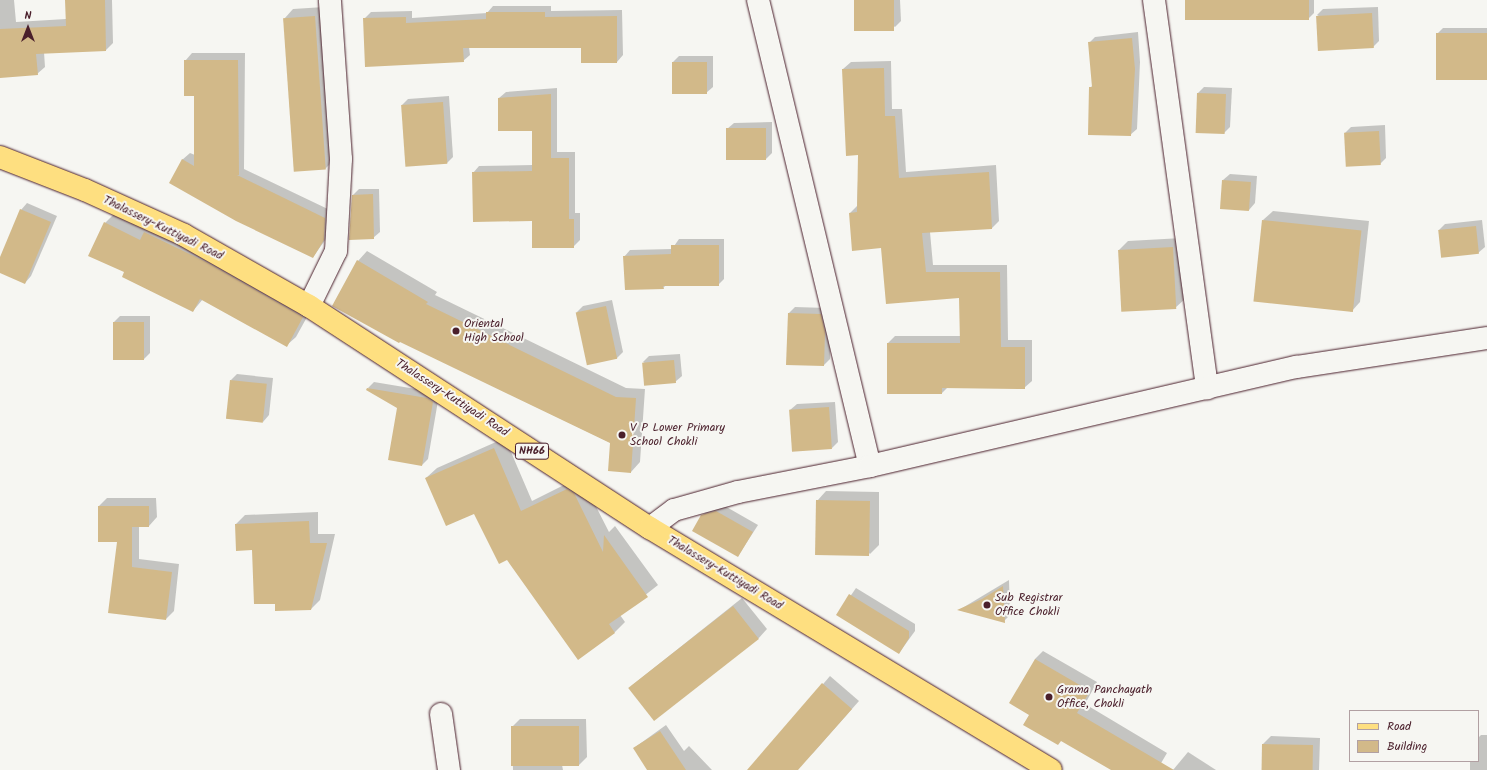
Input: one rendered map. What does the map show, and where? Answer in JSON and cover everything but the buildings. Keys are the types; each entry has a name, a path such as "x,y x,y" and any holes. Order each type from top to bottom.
{"main road":[{"name":"Thalassery-Kuttiyadi Road","path":"0,157 85,190 184,235 309,306 650,528 1051,770"}],"street":[{"path":"309,306 336,251 341,159 330,0"},
{"path":"758,0 870,466"},
{"path":"1154,0 1207,388"},
{"path":"650,528 674,510 702,501 870,466 1297,367 1487,338"},
{"path":"441,714 450,770"}],"place":[{"name":"Oriental High School","path":"456,331"},
{"name":"V P Lower Primary School Chokli","path":"622,435"},
{"name":"Sub Registrar Office Chokli","path":"987,605"},
{"name":"Grama Panchayath Office, Chokli","path":"1049,697"}]}
